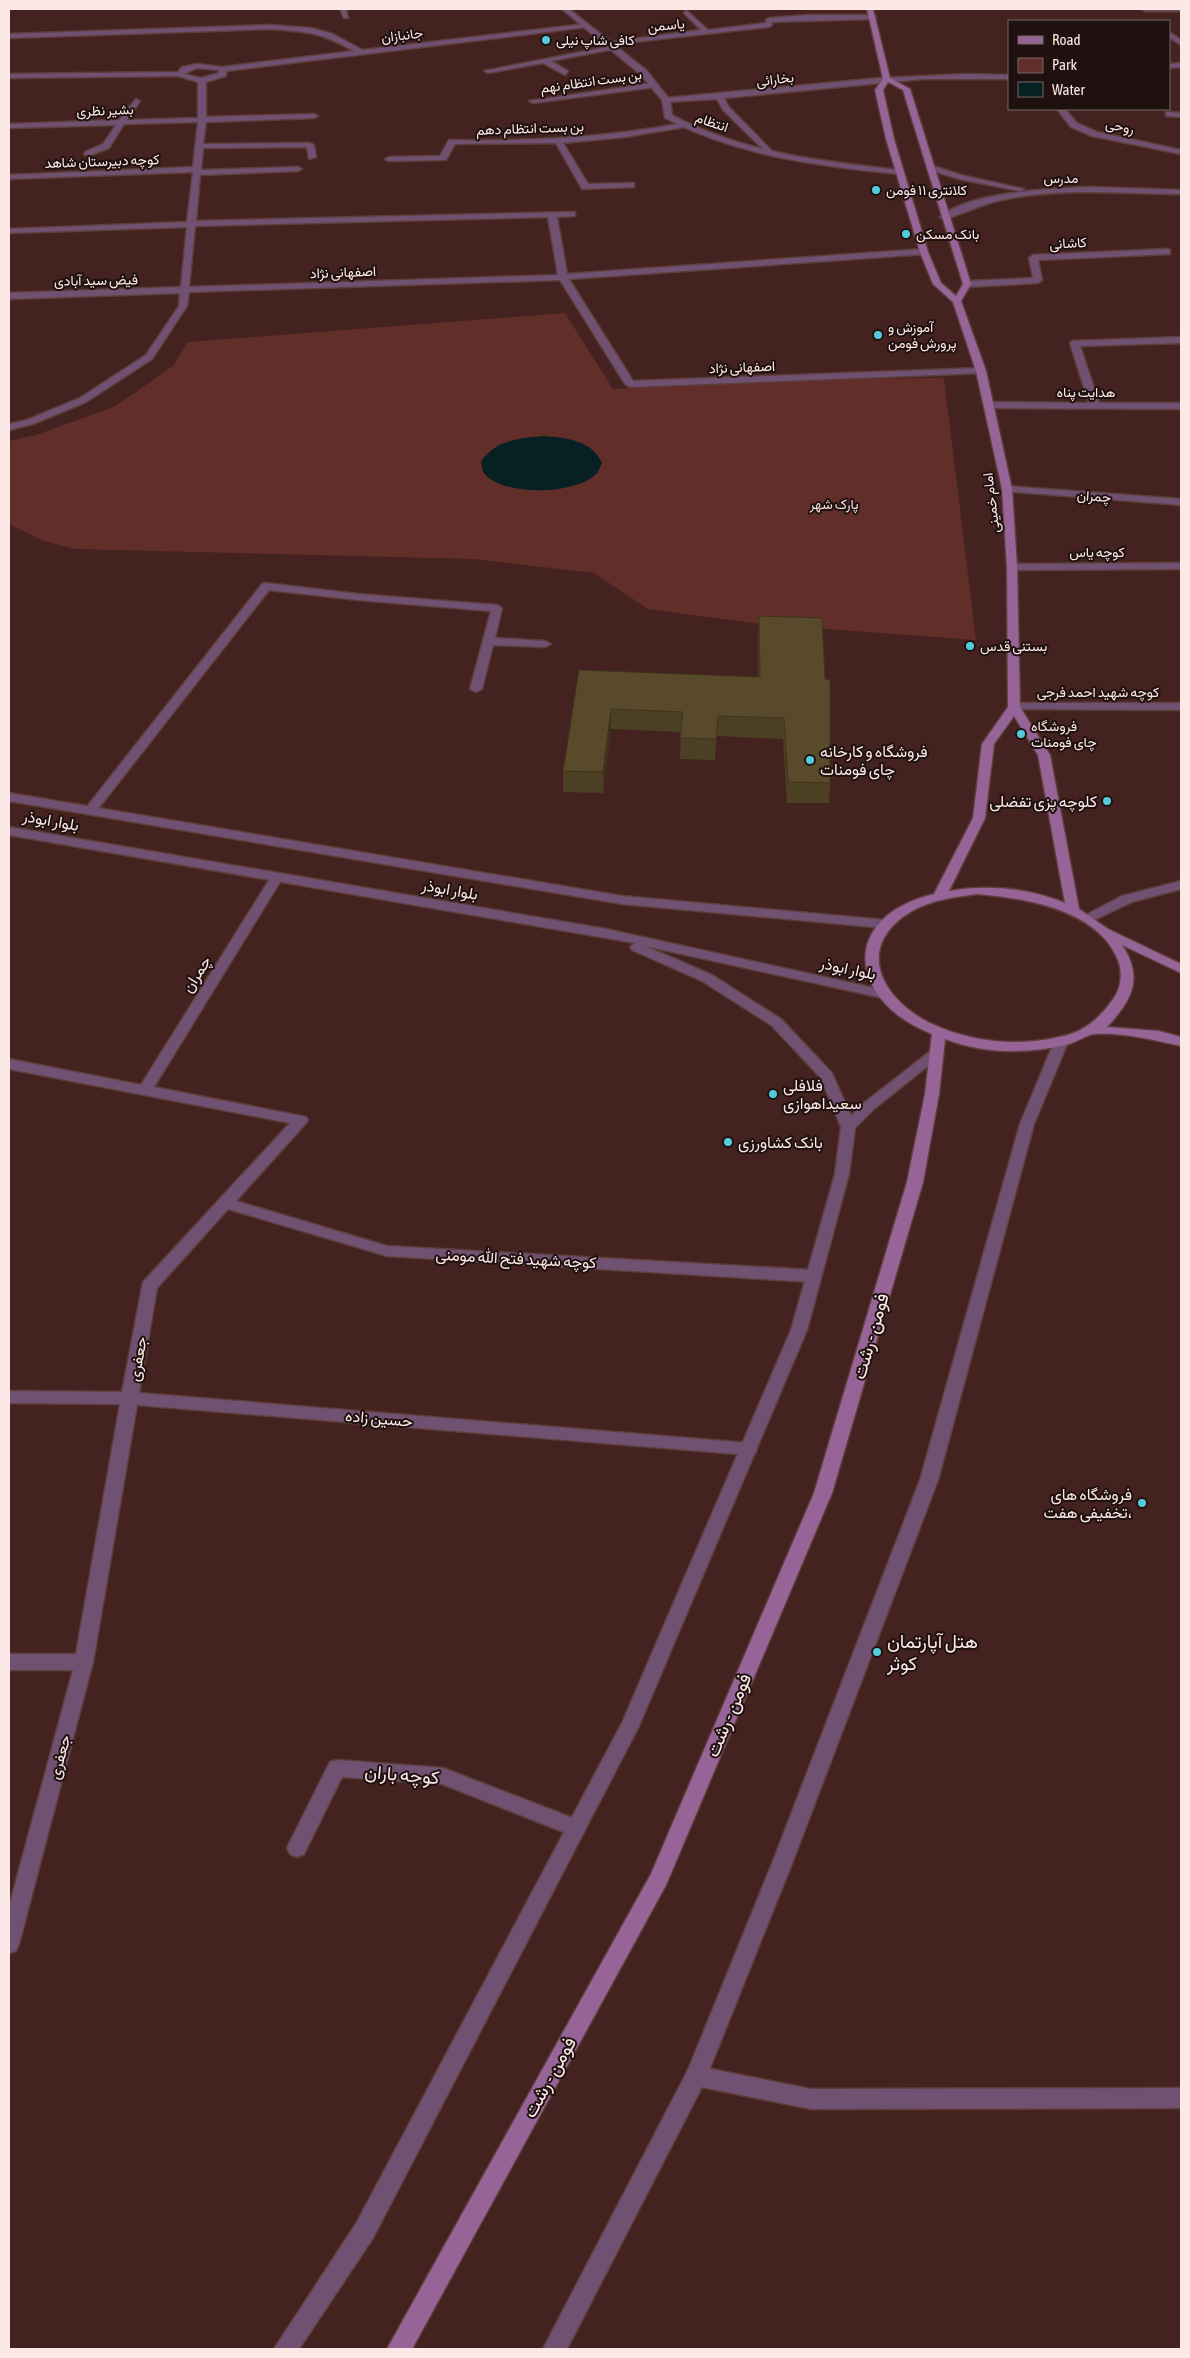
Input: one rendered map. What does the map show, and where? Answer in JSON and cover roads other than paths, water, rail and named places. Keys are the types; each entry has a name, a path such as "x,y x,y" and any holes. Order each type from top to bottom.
{"main road":[{"path":"870,9 887,79 879,90 899,172 924,252 937,284 957,301 967,284 944,217 906,89 887,79"},
{"name":"امام خمینی","path":"957,301 981,371 1007,489 1012,568 1014,707"},
{"path":"940,895 979,818 988,744 1014,707 1044,754 1073,912"},
{"path":"977,890 1016,893 1054,902 1073,912 1087,918 1111,939 1126,962 1128,987 1117,1010 1094,1030 1061,1042 1021,1048 979,1045 939,1034 906,1016 883,994 871,970 872,945 885,924 908,906 940,895 977,890"},
{"path":"1100,930 1181,969"},
{"path":"1094,1030 1159,1035 1181,1042"},
{"name":"فومن - رشت","path":"399,2349 658,1879 823,1492 915,1182 932,1094 939,1034"}],"street":[{"path":"343,9 346,18"},
{"name":"انتظام","path":"565,9 643,72 666,100 668,116 691,130 768,152 820,164 899,172"},
{"path":"1135,9 1146,17"},
{"path":"1145,9 1181,9"},
{"path":"686,12 708,33"},
{"path":"774,14 780,19"},
{"name":"یاسمن","path":"488,71 545,61 609,46 769,25 769,20 873,16"},
{"name":"جانبازان","path":"222,69 585,26"},
{"path":"9,36 270,27 311,30 331,35 360,52"},
{"path":"1170,35 1181,43"},
{"path":"545,61 565,74"},
{"path":"9,76 180,74 191,79 202,80 223,74 222,69 212,66 197,66 185,69 180,74"},
{"path":"887,79 1008,72"},
{"path":"979,75 1008,77"},
{"name":"بخارائی","path":"666,100 720,98 887,79"},
{"path":"9,427 30,422 84,400 149,357 183,306 202,120 202,80"},
{"name":"بن بست انتظام نهم","path":"533,101 653,85"},
{"path":"720,98 726,108 768,152"},
{"path":"88,154 106,146 120,122 136,101"},
{"name":"روحی","path":"1062,110 1074,125 1095,134 1181,152"},
{"path":"1169,114 1181,115"},
{"name":"بشیر نظری","path":"9,126 314,116"},
{"name":"بن بست انتظام دهم","path":"388,159 443,158 452,142 559,142 652,132 682,124"},
{"path":"559,142 585,187 631,185"},
{"path":"199,146 310,145 312,157"},
{"path":"930,167 959,177 1039,191"},
{"name":"کوچه دبیرستان شاهد","path":"9,177 298,169"},
{"name":"مدرس","path":"944,217 968,205 1039,191 1181,192"},
{"path":"552,214 563,277"},
{"path":"9,231 191,224 572,214"},
{"name":"اصفهانی نژاد","path":"184,292 563,277 924,252"},
{"name":"کاشانی","path":"967,284 1038,280 1034,258 1167,252"},
{"name":"اصفهانی نژاد","path":"563,277 630,384 981,371"},
{"name":"فیض سید آبادی","path":"9,296 184,292"},
{"path":"1095,405 1075,343 1181,340"},
{"name":"هدایت پناه","path":"990,405 1181,406"},
{"name":"چمران","path":"1007,489 1181,502"},
{"name":"کوچه یاس","path":"1012,568 1181,566"},
{"path":"90,811 266,586 358,597 497,608 476,689"},
{"path":"489,641 545,644"},
{"name":"کوچه شهید احمد فرجی","path":"1014,707 1181,707"},
{"name":"بلوار ابوذر","path":"9,797 622,900 885,924"},
{"name":"بلوار ابوذر","path":"9,831 606,933 883,994"},
{"name":"چمران","path":"145,1090 277,877"},
{"path":"1087,918 1127,899 1181,885"},
{"path":"286,2349 364,2230 630,1726 799,1330 842,1174 848,1127 827,1076 776,1022 707,978 606,933"},
{"path":"554,2349 696,2076 786,1852 929,1480 1027,1124 1061,1042"},
{"path":"848,1127 869,1106 937,1053"},
{"name":"جعفری","path":"9,1064 301,1120 149,1286 84,1662 9,1943"},
{"name":"کوچه شهید فتح الله مومنی","path":"225,1203 387,1251 813,1276"},
{"name":"حسین زاده","path":"9,1397 130,1398 749,1449"},
{"path":"9,1662 84,1662"},
{"name":"کوچه باران","path":"298,1848 337,1768 443,1776 576,1828"},
{"path":"696,2076 811,2099 1181,2098"}],"water":[{"path":"544,436 569,439 592,449 602,463 598,472 574,486 540,490 507,486 493,481 483,472 481,462 493,449 517,439"}],"place":[{"name":"کافی شاپ نیلی","path":"546,40"},
{"name":"کلانتری ۱۱ فومن","path":"876,190"},
{"name":"بانک مسکن","path":"906,234"},
{"name":"آموزش و پرورش فومن","path":"878,335"},
{"name":"بستنی قدس","path":"970,646"},
{"name":"فروشگاه چای فومنات","path":"1021,734"},
{"name":"فروشگاه و کارخانه چای فومنات","path":"810,760"},
{"name":"کلوچه پزی تفضلی","path":"1107,801"},
{"name":"فلافلی سعیداهوازی","path":"773,1094"},
{"name":"بانک کشاورزی","path":"728,1142"},
{"name":"فروشگاه های تخفیفی هفت،","path":"1142,1503"},
{"name":"هتل آپارتمان کوثر","path":"877,1652"}],"park label":[{"name":"پارک شهر","path":"834,504"}]}
